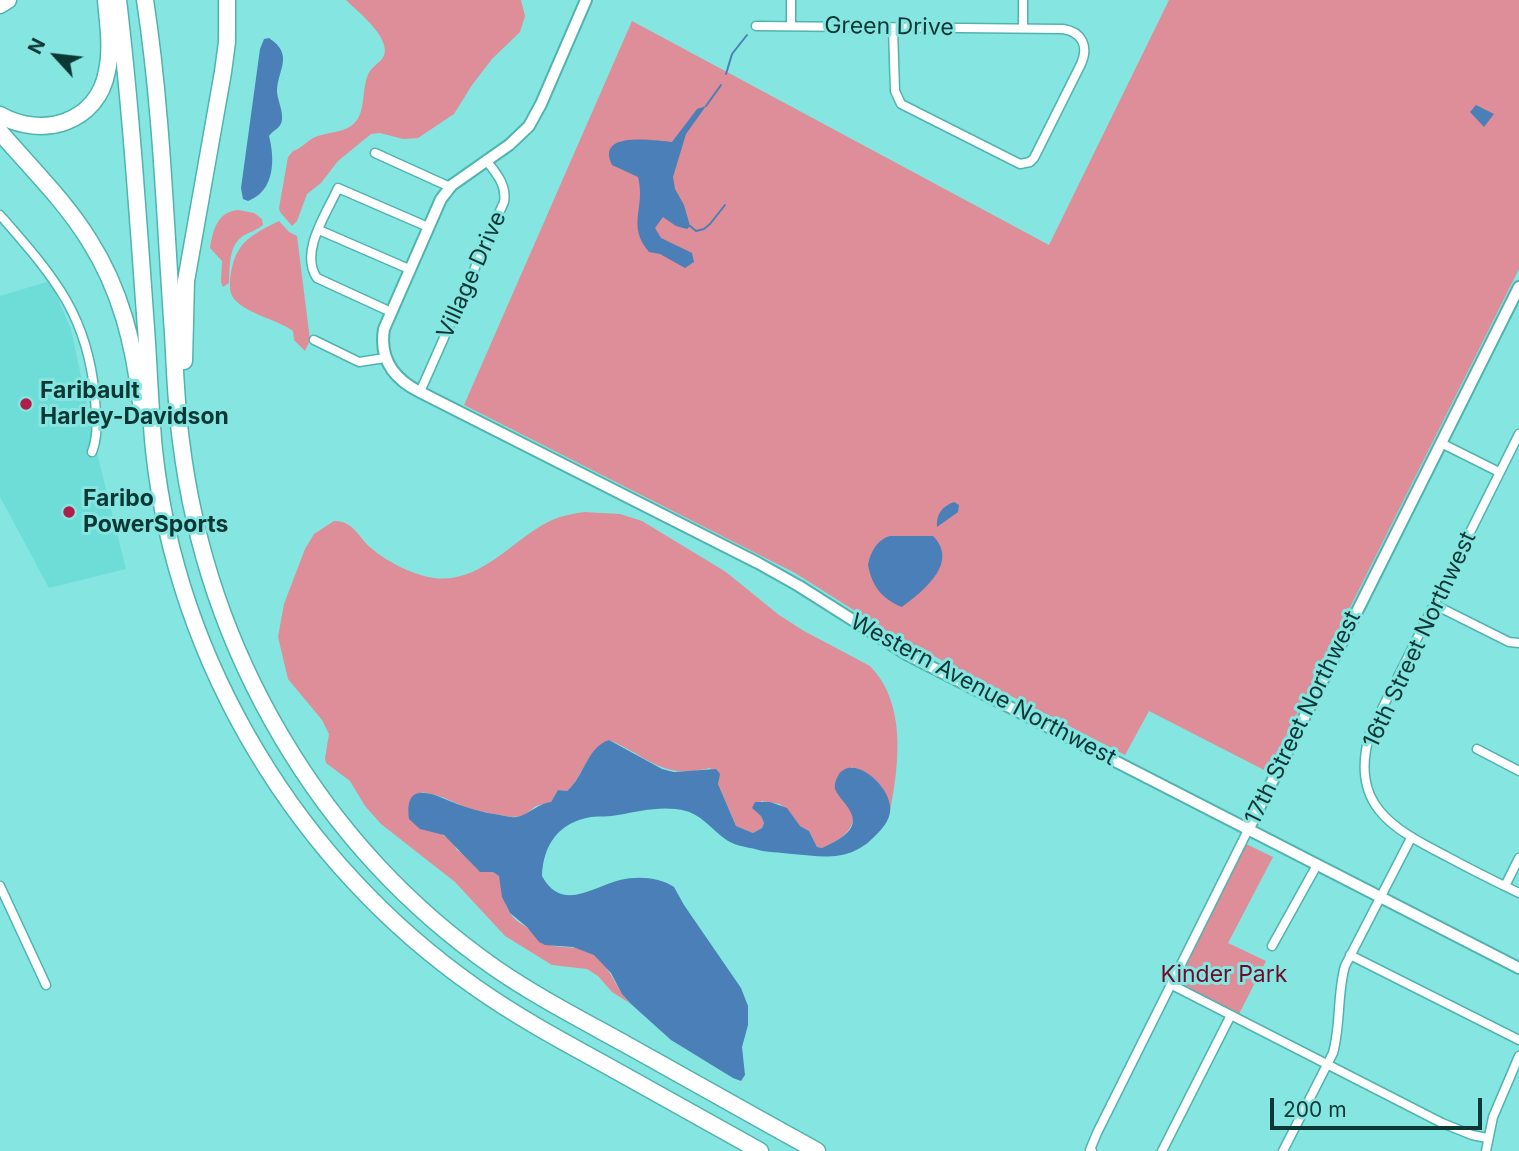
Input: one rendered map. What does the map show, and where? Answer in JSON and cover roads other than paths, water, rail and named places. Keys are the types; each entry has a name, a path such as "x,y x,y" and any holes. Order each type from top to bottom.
{"highway":[{"path":"0,5 8,0"},
{"path":"0,115 22,125 50,126 76,117 95,99 103,87 109,60 106,0"},
{"path":"118,0 131,122 154,450 165,520 176,565"},
{"path":"145,0 155,74 178,407 190,503 215,596 244,668 270,719 322,799 368,856 436,921 512,980 817,1151"},
{"path":"185,469 186,281 227,42 227,0"},
{"path":"0,132 90,240 118,298 136,360 153,480 176,565 202,642 255,750 306,824 338,864 380,909 422,947 504,1007 760,1151"}],"street":[{"path":"314,340 359,362 385,358 383,333 441,199 450,187 514,141 532,120 586,0"},
{"path":"791,0 791,26"},
{"path":"1023,0 1023,29"},
{"name":"Green Drive","path":"756,26 1071,30 1089,47 1034,158 1025,165 901,104 895,90 893,28"},
{"path":"375,153 450,187"},
{"name":"Village Drive","path":"420,392 504,202 503,183 486,160"},
{"path":"391,312 317,278 313,272 311,251 319,230 338,188 428,227"},
{"path":"0,215 47,269 80,325 94,386 97,425 92,452"},
{"path":"319,230 409,270"},
{"name":"17th Street Northwest","path":"1091,1150 1519,287"},
{"name":"Western Avenue Northwest","path":"385,358 398,377 420,392 758,563 908,655 1519,968"},
{"name":"16th Street Northwest","path":"1519,434 1370,733 1364,763 1366,779 1377,807 1398,830 1519,893"},
{"path":"1441,443 1499,472"},
{"path":"1434,605 1509,642 1519,643"},
{"path":"1477,749 1519,771"},
{"path":"1283,1151 1336,1041 1342,977 1350,955 1410,838"},
{"path":"1505,886 1519,858"},
{"path":"1272,946 1317,865"},
{"path":"0,886 46,985"},
{"path":"0,910 9,906"},
{"path":"1350,955 1519,1040"},
{"path":"1172,985 1442,1122 1472,1135 1487,1138"},
{"path":"1161,1151 1231,1015"},
{"path":"1486,1151 1487,1138 1500,1097 1519,1056"}],"water":[{"path":"269,38 277,44 283,57 277,92 282,122 269,136 272,164 268,182 264,190 248,201 243,199 241,188 260,49 264,39"},
{"path":"1476,105 1494,114 1484,127 1470,112"},
{"path":"706,106 686,134 673,177 690,226 687,229 676,226 663,217 655,228 661,238 692,253 694,262 685,268 660,254 649,252 642,242 638,225 638,177 612,165 609,154 612,146 619,142 672,142 697,109"},
{"path":"954,502 959,505 958,512 937,527 941,512"},
{"path":"890,536 933,536 940,546 942,556 940,566 928,585 902,607 879,591 868,565 875,547"},
{"path":"609,740 662,769 674,772 716,769 720,774 718,784 736,826 753,833 762,828 764,823 752,808 755,802 770,802 787,808 800,826 809,831 817,847 822,848 845,835 853,819 835,789 839,774 846,769 854,768 872,776 886,793 890,803 888,819 867,844 837,856 769,852 739,845 724,838 692,813 669,809 580,820 562,830 550,845 542,876 550,887 559,893 579,894 634,878 655,879 674,887 741,988 748,1006 748,1025 742,1047 745,1075 741,1081 671,1040 631,1004 622,994 611,973 594,955 573,947 539,942 527,927 510,913 502,897 499,876 493,872 480,872 444,835 420,829 409,819 409,805 412,797 418,793 436,795 481,811 511,817 521,816 551,802 558,790 567,791 596,749"}],"waterway":[{"path":"726,74 732,54 747,35"},
{"path":"706,106 721,85"},
{"path":"690,226 696,231 704,229 725,205"}],"place":[{"name":"Faribault Harley-Davidson","path":"26,404"},
{"name":"Faribo PowerSports","path":"69,512"}],"park label":[{"name":"Kinder Park","path":"1224,975"}]}
